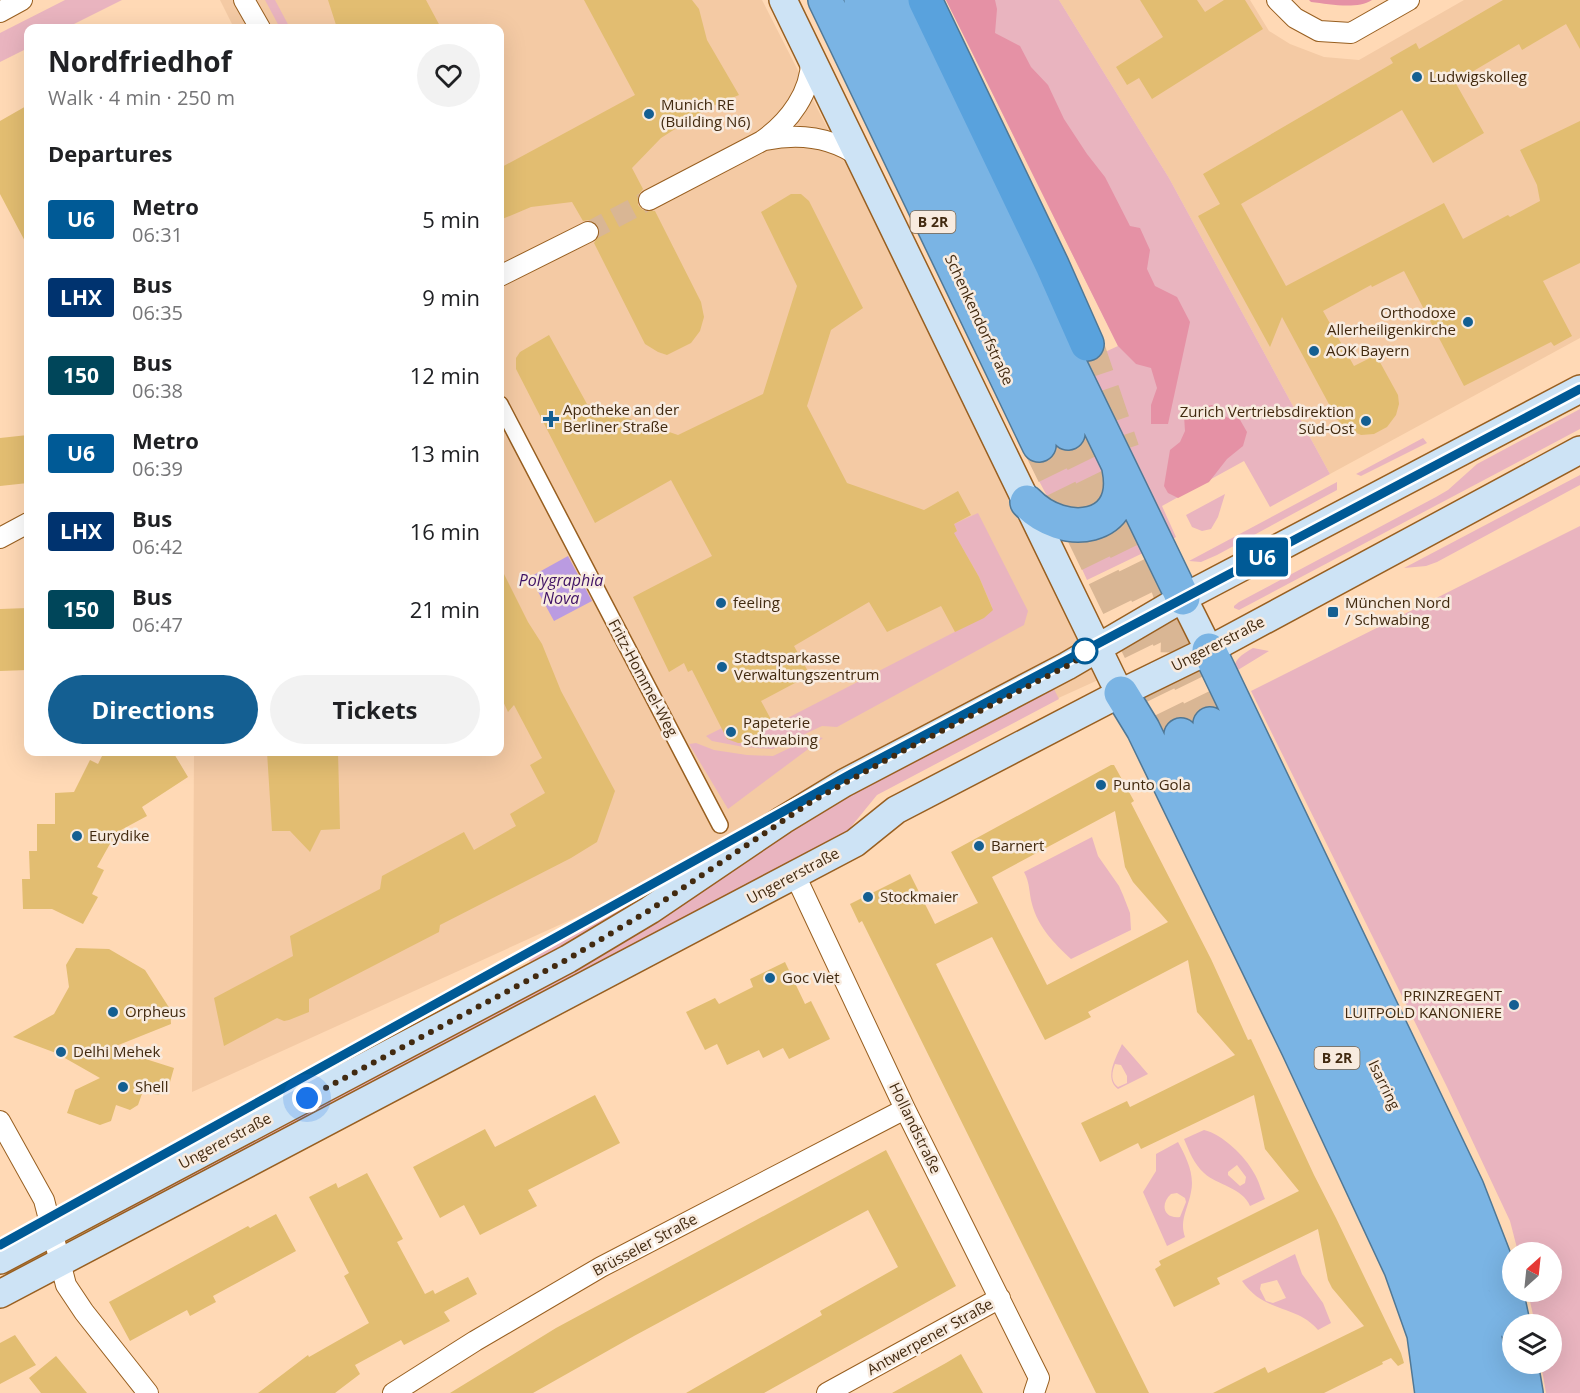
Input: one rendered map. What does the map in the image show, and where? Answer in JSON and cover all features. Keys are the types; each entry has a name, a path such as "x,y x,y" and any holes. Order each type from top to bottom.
{"highway":[{"name":"Schenkendorfstraße","path":"825,0 1053,439 861,0"},
{"path":"893,0 1183,598"},
{"path":"925,0 1052,265 1087,344"},
{"path":"1027,502 1039,512 1062,523 1089,525 1103,518 1113,509 1120,487 1119,468"},
{"path":"1209,650 1467,1188 1505,1286 1511,1314"},
{"path":"1121,693 1143,729 1298,1047 1401,1269 1424,1334 1432,1393"},
{"name":"Isarring","path":"1463,1393 1455,1345 1423,1246 1195,730 1422,1163 1455,1242 1475,1302 1490,1360 1494,1393"},
{"path":"1523,1374 1526,1393"}],"main road":[{"path":"783,0 1097,648 1121,693"},
{"name":"Ungererstraße","path":"0,1260 559,964 650,910 814,800 1097,648 1183,598 1580,389"},
{"name":"Ungererstraße","path":"0,1294 855,843 896,810 1209,650 1580,450"},
{"path":"1183,598 1209,650"}],"street":[{"path":"0,12 22,0"},
{"path":"244,0 258,24"},
{"path":"1277,0 1294,18 1319,32 1351,33 1409,0"},
{"path":"649,200 762,141 783,123 802,98 810,76 811,57"},
{"path":"762,141 789,136 822,140 842,147 861,158"},
{"path":"504,274 588,232"},
{"name":"Fritz-Hommel-Weg","path":"504,412 720,825"},
{"path":"0,538 24,525"},
{"name":"Hollandstraße","path":"795,875 905,1109 1000,1298 1040,1388"},
{"name":"Brüsseler Straße","path":"393,1393 475,1341 601,1267 905,1109"},
{"path":"0,1121 44,1200 66,1285 148,1393"},
{"name":"Antwerpener Straße","path":"827,1393 1000,1298"}],"shaded area":[{"path":"65,0 122,0 74,24 24,24 24,50 0,62 0,33"},
{"path":"220,0 762,0 1107,676 192,1092 194,756 504,756 504,24 232,24"},
{"path":"265,0 275,0 288,24 278,24"},
{"path":"946,0 1059,0 1169,178 1330,474 1270,507 1244,461 1162,506 1176,537 1169,541 1081,363 1118,346"},
{"path":"946,0 995,0 997,9 995,33 1020,46 1031,67 1048,85 1064,119 1105,177 1130,226 1140,228 1150,250 1147,269 1155,286 1177,297 1190,322 1168,424 1151,424 1151,405 1157,388 1151,368 1136,364 1118,346"},
{"path":"1059,0 1250,0 1269,31 1290,44 1324,57 1359,60 1464,0 1580,0 1580,338 1330,474 1169,178"},
{"path":"1309,0 1372,0 1351,6"},
{"path":"1212,405 1232,420 1239,418 1247,432 1243,446 1227,459 1209,482 1178,498 1168,493 1164,486 1170,450 1180,442 1185,431 1184,416 1201,407"},
{"path":"1580,409 1580,429 1239,610 1234,608 1239,602 1436,497 1448,490 1477,464"},
{"path":"1083,430 1097,458 1104,480 1104,490 1100,499 1092,506 1069,512 1048,498 1027,458"},
{"path":"1423,438 1427,443 1361,476 1356,474"},
{"path":"1580,475 1580,485 1437,562 1426,566 1404,568"},
{"path":"1337,482 1337,490 1217,555 1201,562 1189,561"},
{"path":"1225,494 1218,517 1211,529 1202,531 1192,527 1186,515"},
{"path":"978,513 1028,611 1024,625 837,727 822,726 773,749 712,741 706,736 722,728 728,739 744,743 774,725 972,623 992,607 963,549 943,539 957,531 954,524"},
{"path":"1127,519 1143,553 1087,580 1071,545 1086,543 1109,535"},
{"path":"1580,526 1580,1393 1546,1393 1543,1374 1562,1374 1562,1314 1533,1314 1530,1302 1562,1302 1562,1242 1515,1242 1510,1221 1447,1087 1251,691"},
{"path":"1253,648 1269,651 1233,673 1239,658"},
{"path":"1053,687 1059,699 877,795 846,833 119,1218 115,1212 819,812"},
{"path":"815,736 823,738 728,809 689,744 696,743 714,750 747,755 773,756"},
{"path":"1092,837 1098,856 1123,895 1130,913 1131,930 1071,959 1053,941 1038,920 1024,872"},
{"path":"715,844 720,853 538,965 532,963 521,953"},
{"path":"1122,1044 1148,1074 1118,1089 1114,1084 1111,1073","holes":["1115,1064 1121,1065 1127,1076 1127,1083 1118,1087 1114,1082 1113,1073"]},
{"path":"1204,1130 1225,1141 1250,1166 1265,1199 1250,1206 1242,1195 1209,1177 1200,1169 1184,1139","holes":["1237,1165 1246,1177 1245,1183 1240,1186 1228,1175 1228,1172"]},
{"path":"1178,1142 1187,1160 1192,1179 1191,1192 1183,1220 1185,1237 1167,1246 1143,1192 1156,1171 1156,1154","holes":["1177,1193 1185,1198 1186,1202 1180,1217 1170,1216 1165,1210 1165,1202 1171,1194"]},
{"path":"1295,1254 1302,1274 1323,1303 1331,1323 1318,1330 1300,1316 1260,1299 1242,1281","holes":["1277,1280 1286,1298 1273,1303 1266,1301 1260,1289 1261,1284"]}],"water":[{"name":"Polygraphia Nova","path":"568,556 592,601 554,621 530,577"}],"building":[{"path":"328,0 426,0 439,24 336,24"},
{"name":"Munich RE (Building N6)","path":"584,0 692,0 699,9 707,40 739,95 708,108 661,138 632,168 643,189 639,194 638,205 643,210 655,211 701,302 704,317 700,331 691,343 667,355 645,344 594,243 600,233 598,226 589,220 583,221 572,202 531,207 504,218 504,166 635,95"},
{"path":"1140,0 1197,0 1205,12 1224,0 1245,0 1263,29 1152,99 1139,78 1127,85 1116,67 1163,37"},
{"path":"1503,0 1580,0 1580,49 1566,24 1522,50 1519,44 1455,82 1484,133 1433,163 1402,110 1241,204 1286,286 1444,203 1463,239 1540,201 1537,185 1520,150 1580,121 1580,263 1543,281 1572,336 1554,346 1551,342 1464,386 1404,271 1372,287 1371,285 1323,311 1354,366 1376,355 1398,395 1399,404 1396,415 1387,427 1374,434 1361,435 1347,429 1337,419 1282,317 1270,347 1198,216 1220,204 1203,174 1393,63 1390,58 1416,43 1419,49"},
{"path":"24,107 24,239 0,194 0,121"},
{"path":"791,194 801,194 809,201 863,308 831,330 807,406 847,483 924,510 958,491 971,515 954,524 957,531 954,533 979,577 993,610 984,618 955,632 941,606 887,632 869,602 794,646 810,675 761,701 774,725 744,743 738,743 727,739 692,670 688,672 684,663 669,672 633,597 712,556 671,480 595,523 516,369 516,358 520,352 549,335 587,404 678,435 763,394 797,286 761,212"},
{"path":"24,435 24,483 0,486 0,438"},
{"path":"504,574 528,622 542,644 561,691 615,791 597,842 571,858 440,925 439,932 309,999 309,1012 284,1021 277,1018 224,1046 214,998 293,956 290,936 380,889 382,876 464,832 474,850 516,826 510,814 545,793 530,765 542,758 514,705 508,712 504,704"},
{"path":"24,608 24,670 0,671 0,609"},
{"name":"Eurydike","path":"102,756 175,756 188,777 142,807 147,816 121,830 111,842 97,867 104,870 92,894 98,897 83,924 52,909 23,909 22,879 30,879 29,851 37,851 37,824 55,824 55,793 74,792 90,760 98,764"},
{"path":"267,756 338,756 340,829 321,830 310,852 290,831 272,831"},
{"path":"1114,765 1211,959 1248,1040 1251,1039 1404,1363 1398,1366 1391,1358 1324,1393 1213,1393 1265,1367 1268,1373 1364,1326 1328,1280 1318,1229 1217,1278 1220,1284 1174,1307 1155,1269 1161,1265 1159,1261 1299,1191 1265,1149 1254,1095 1141,1149 1138,1143 1100,1162 1081,1123 1127,1101 1130,1107 1235,1055 1197,1012 1188,960 1088,1012 1091,1017 1045,1040 992,937 936,964 1149,1393 1096,1393 862,921 859,923 850,904 910,874 935,924 978,903 951,852","holes":["1115,811 1125,867 1133,882 1168,922 1047,985 992,877"]},
{"name":"Orpheus","path":"76,948 109,949 145,970 170,1009 171,1024 111,1048 174,1068 168,1089 158,1095 143,1091 138,1105 130,1110 116,1105 111,1121 100,1125 67,1113 75,1090 100,1078 56,1053 13,1037 54,1014 69,987 66,965"},
{"path":"785,962 805,1004 811,1001 830,1039 789,1059 783,1048 763,1058 759,1050 727,1065 717,1044 705,1050 686,1012 715,998 719,1004 753,987 750,979"},
{"path":"595,1095 620,1143 528,1190 537,1206 480,1235 464,1205 440,1218 413,1167 485,1129 495,1147"},
{"path":"886,1150 956,1286 764,1393 686,1393 822,1315 820,1311 898,1267 868,1210 533,1393 450,1393 556,1328"},
{"path":"367,1173 403,1239 397,1242 425,1294 433,1290 435,1294 468,1277 477,1294 444,1312 450,1321 404,1345 401,1340 355,1365 360,1374 335,1393 258,1393 308,1355 309,1357 369,1323 344,1276 349,1273 309,1197 336,1183 338,1188"},
{"path":"276,1214 296,1251 213,1296 216,1302 190,1316 187,1310 130,1341 109,1302 248,1226 250,1228"},
{"path":"15,1335 36,1365 0,1384 0,1343"},
{"path":"961,1354 983,1393 892,1393 946,1363"},
{"path":"56,1356 87,1393 41,1393 29,1378"}],"tunnel":[{"path":"588,232 649,200"},
{"path":"1087,344 1123,450"},
{"path":"1068,433 1210,724"},
{"path":"1039,445 1181,735"},
{"path":"1163,573 1178,620 1177,656"}],"metro line":[{"name":"U6","path":"0,1245 851,774 1580,389"}],"place":[{"name":"Ludwigskolleg","path":"1417,77"},
{"name":"Munich RE (Building N6)","path":"649,114"},
{"name":"Orthodoxe Allerheiligenkirche","path":"1468,322"},
{"name":"AOK Bayern","path":"1314,351"},
{"name":"Apotheke an der Berliner Straße","path":"551,419"},
{"name":"Zurich Vertriebsdirektion Süd-Ost","path":"1366,421"},
{"name":"feeling","path":"721,603"},
{"name":"München Nord / Schwabing","path":"1333,612"},
{"name":"Stadtsparkasse Verwaltungszentrum","path":"722,667"},
{"name":"Papeterie Schwabing","path":"731,732"},
{"name":"Punto Gola","path":"1101,785"},
{"name":"Eurydike","path":"77,836"},
{"name":"Barnert","path":"979,846"},
{"name":"Stockmaier","path":"868,897"},
{"name":"Goc Viet","path":"770,978"},
{"name":"PRINZREGENT LUITPOLD KANONIERE","path":"1514,1005"},
{"name":"Orpheus","path":"113,1012"},
{"name":"Delhi Mehek","path":"61,1052"},
{"name":"Shell","path":"123,1087"}],"route":[{"path":"307,1098 568,959 650,910 814,800 1067,666 1082,657 1085,651"}]}
